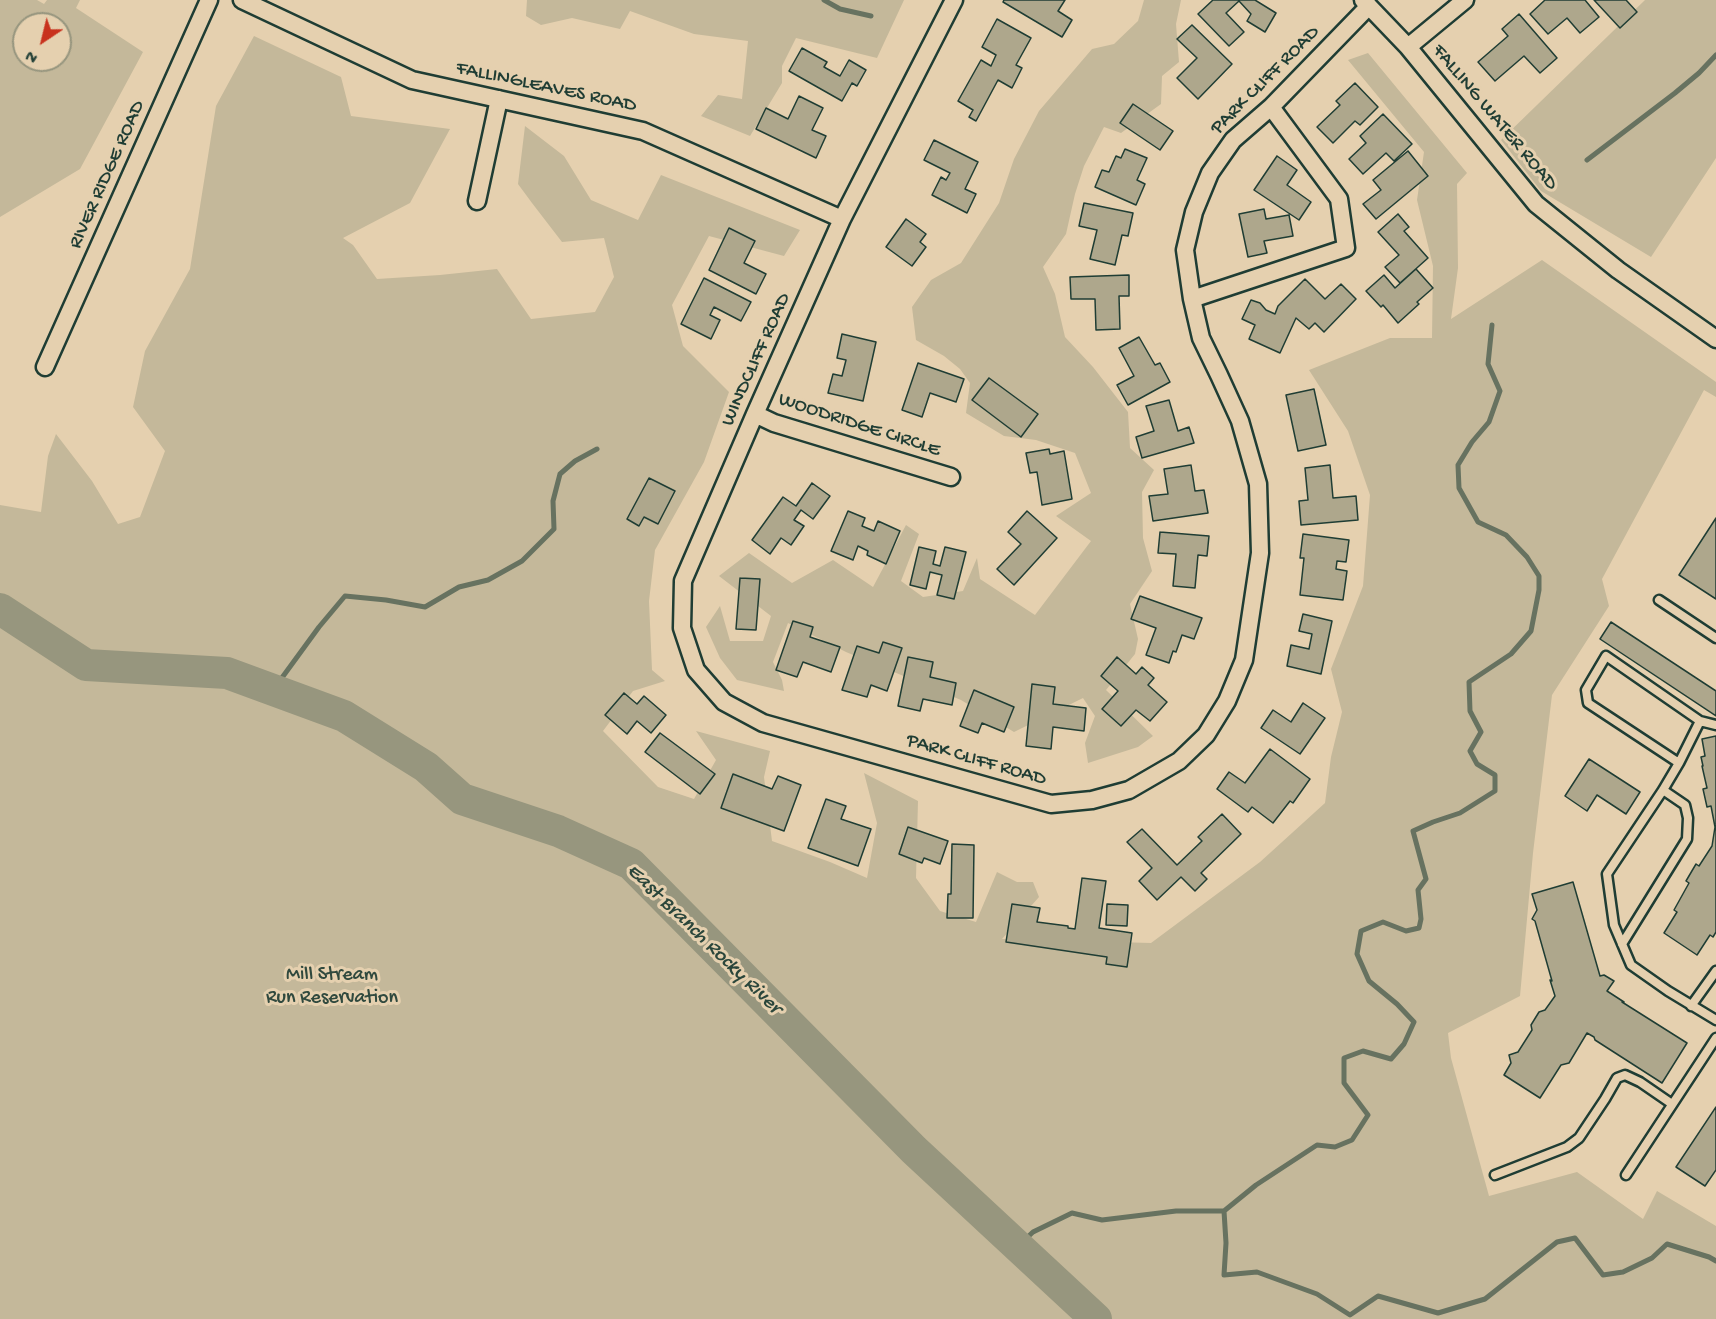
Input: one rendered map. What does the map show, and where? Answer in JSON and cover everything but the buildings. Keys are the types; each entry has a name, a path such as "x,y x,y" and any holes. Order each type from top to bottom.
{"street":[{"name":"RIVER RIDGE ROAD","path":"45,367 209,0"},
{"name":"FALLINGLEAVES ROAD","path":"242,0 412,80 643,131 842,219"},
{"name":"WINDCLIFF ROAD","path":"763,723 724,702 696,670 681,628 683,581 842,219 954,0"},
{"path":"1408,47 1465,0"},
{"name":"FALLING WATER ROAD","path":"1366,3 1408,47 1536,204 1618,270 1716,339"},
{"name":"PARK CLIFF ROAD","path":"763,723 1051,804 1092,800 1128,790 1179,761 1206,735 1227,701 1244,660 1260,553 1258,484 1240,421 1200,338 1185,250 1194,212 1209,173 1233,140 1270,107 1366,3"},
{"path":"477,201 499,99"},
{"path":"1192,300 1346,248 1339,199 1270,107"},
{"name":"WOODRIDGE CIRCLE","path":"755,414 774,423 951,477"}],"lane":[{"path":"1659,600 1716,638"},
{"path":"1679,763 1588,703 1586,690 1606,656 1700,721 1716,725"},
{"path":"1700,721 1663,790 1607,874 1614,925 1631,965 1691,1006 1716,1020"},
{"path":"1622,944 1687,839 1688,818 1685,805 1663,790"},
{"path":"1691,1006 1716,971"},
{"path":"1626,1175 1716,1038"},
{"path":"1495,1175 1567,1147 1579,1138 1617,1078 1625,1076 1640,1082 1672,1104"}],"green space":[{"path":"0,0 37,0 44,4 47,0 80,0 76,8 143,52 80,169 0,217"},
{"path":"527,0 904,0 877,58 796,38 782,66 782,83 750,136 701,116 718,95 742,99 748,41 694,34 630,11 620,29 572,18 541,25 526,16"},
{"path":"1144,0 1181,0 1176,24 1179,62 1162,76 1161,104 1121,133 1104,127 1084,166 1066,234 1043,267 1055,294 1065,337 1093,367 1128,412 1130,448 1154,470 1142,492 1143,538 1152,571 1130,604 1138,639 1135,654 1106,690 1153,736 1138,747 1088,763 1085,743 1095,716 1083,698 1014,732 961,700 846,652 788,623 773,662 782,680 784,691 737,680 720,658 706,627 720,606 730,641 763,641 771,616 719,576 749,553 792,583 833,560 873,587 906,525 919,534 901,581 923,597 963,591 977,558 980,579 1035,615 1091,541 1056,516 1091,493 1075,453 1036,440 1004,436 966,413 970,383 960,369 944,356 916,340 912,307 931,280 961,263 999,203 1014,159 1039,111 1092,49 1114,44 1138,21"},
{"path":"1645,0 1716,0 1716,158 1651,257 1541,191 1501,140"},
{"name":"Mill Stream Run Reservation","path":"254,36 341,77 351,116 450,129 410,203 343,238 353,245 377,279 497,269 531,319 595,312 614,277 604,238 562,242 518,184 525,126 564,156 591,200 638,220 661,175 800,230 784,256 709,236 672,305 683,346 729,392 704,462 655,550 649,601 652,670 665,681 633,691 603,731 658,787 694,799 716,760 696,731 770,751 764,777 772,841 867,878 877,823 864,773 918,801 916,878 940,911 976,922 997,872 1017,882 1033,882 1039,897 1002,939 1151,943 1260,862 1325,803 1331,757 1342,712 1331,669 1363,586 1370,495 1348,431 1309,370 1390,338 1432,338 1433,266 1417,200 1424,152 1348,60 1368,53 1467,173 1457,184 1458,268 1451,319 1542,260 1716,382 1716,397 1704,390 1602,579 1609,606 1552,695 1533,853 1520,996 1448,1033 1451,1058 1489,1196 1577,1172 1643,1219 1657,1191 1716,1226 1716,1319 0,1319 0,505 41,512 48,456 56,434 92,481 118,524 140,517 165,451 133,407 145,351 190,269 216,106"}],"waterway":[{"path":"824,0 840,9 871,16"},
{"path":"1587,160 1675,93 1716,55"},
{"path":"1224,1211 1256,1185 1317,1145 1335,1147 1352,1140 1368,1115 1344,1083 1344,1058 1363,1051 1391,1059 1404,1044 1414,1022 1397,1004 1369,981 1357,954 1361,931 1383,922 1406,931 1419,928 1421,919 1418,890 1426,879 1413,831 1460,813 1495,791 1495,775 1477,764 1470,751 1481,732 1470,711 1469,682 1511,654 1531,631 1539,590 1539,576 1527,557 1506,535 1478,522 1459,488 1458,465 1472,442 1489,422 1500,391 1488,364 1492,325"},
{"path":"273,690 345,596 425,607 459,587 488,580 522,561 554,529 553,501 560,474 575,461 597,449"},
{"name":"East Branch Rocky River","path":"0,609 86,665 227,673 344,716 426,767 462,799 558,831 631,864 914,1150 1096,1319"},
{"path":"1018,1246 1033,1232 1072,1213 1102,1220 1176,1211 1224,1211 1226,1243 1224,1275 1257,1272 1317,1294 1350,1315 1378,1296 1438,1313 1485,1299 1557,1242 1575,1238 1603,1275 1623,1272 1652,1258 1667,1244 1716,1261"}]}
